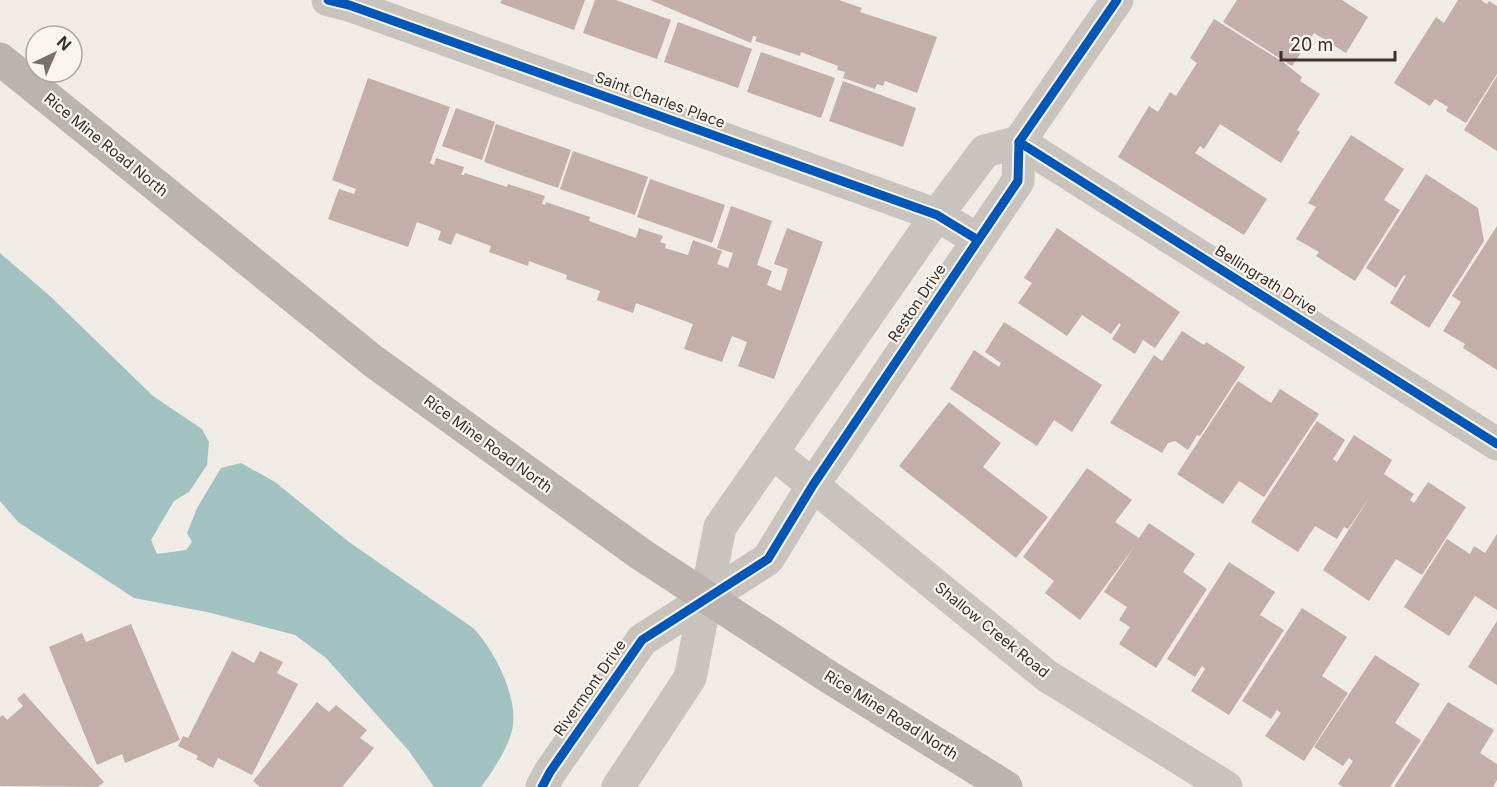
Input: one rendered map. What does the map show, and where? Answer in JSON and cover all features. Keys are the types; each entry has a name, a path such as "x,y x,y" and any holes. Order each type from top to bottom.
{"main road":[{"name":"Rice Mine Road North","path":"0,59 374,361 705,598 1006,787"}],"street":[{"name":"Saint Charles Place","path":"328,0 360,9 937,215 978,240"},
{"path":"618,787 690,678 720,527 937,215 985,151 1019,142 1117,0"},
{"name":"Reston Drive","path":"705,598 768,559 813,485 1018,181 1019,142"},
{"name":"Bellingrath Drive","path":"1019,142 1497,444"},
{"name":"Shallow Creek Road","path":"773,453 1047,676 1226,787"},
{"name":"Rivermont Drive","path":"542,787 550,772 642,640 705,598"}],"water":[{"path":"0,253 51,297 153,396 202,429 209,442 207,465 189,492 174,501 151,540 157,554 186,550 192,542 187,533 197,508 221,468 241,463 275,482 349,542 473,628 496,659 507,686 513,713 512,733 509,741 481,787 434,787 409,751 326,658 295,635 207,612 134,598 18,522 0,501"}],"building":[{"path":"502,0 585,0 574,30 500,3"},
{"path":"595,0 616,0 671,20 657,59 583,33"},
{"path":"650,0 839,0 862,8 860,12 937,37 917,93 885,81 883,86 877,84 875,89 843,78 845,72 837,70 838,66 801,52 800,56 755,41 757,37 753,36 751,43"},
{"path":"1237,0 1342,0 1368,17 1346,53 1314,33 1292,66 1223,22"},
{"path":"1458,0 1481,0 1487,4 1489,1 1497,6 1497,74 1466,123 1446,111 1448,107 1435,99 1430,106 1394,83 1436,17 1444,23"},
{"path":"1214,19 1283,62 1302,77 1300,81 1320,94 1297,130 1300,132 1281,163 1220,124 1204,149 1200,146 1195,153 1267,199 1244,235 1118,157 1149,106 1158,112 1170,92 1176,96 1197,63 1190,58"},
{"path":"678,22 752,49 738,88 664,62"},
{"path":"761,52 835,78 821,118 747,92"},
{"path":"1497,76 1497,151 1464,130"},
{"path":"368,78 450,107 430,163 434,165 436,158 464,167 461,175 465,173 507,187 508,184 545,196 542,204 545,205 546,202 590,217 589,221 636,238 639,228 663,236 660,242 666,244 665,248 688,255 693,240 722,251 717,264 728,268 733,253 717,248 731,206 772,221 757,265 772,271 767,285 781,291 788,269 774,264 787,228 823,242 774,379 738,366 747,342 732,336 722,362 684,349 693,324 636,303 633,313 597,300 600,291 566,279 567,275 529,261 528,266 489,252 491,246 456,233 451,245 438,240 441,231 417,222 408,247 328,219 339,189 354,194 356,189 332,180"},
{"path":"843,81 916,108 903,147 829,121"},
{"path":"456,108 495,122 482,160 442,146"},
{"path":"496,124 571,150 558,188 484,162"},
{"path":"1351,135 1404,169 1384,200 1400,210 1355,281 1316,256 1319,252 1296,239 1316,207 1308,203"},
{"path":"573,151 648,177 635,215 560,189"},
{"path":"1426,174 1478,208 1484,241 1429,328 1390,303 1406,276 1404,275 1396,288 1366,268"},
{"path":"650,179 725,205 712,243 637,217"},
{"path":"1497,226 1497,370 1463,348 1465,344 1443,331 1461,302 1452,296"},
{"path":"1057,228 1180,312 1155,348 1143,340 1135,354 1112,339 1121,325 1119,323 1111,334 1082,315 1067,336 1018,303 1032,283 1024,278"},
{"path":"1004,322 1102,385 1072,432 1054,420 1037,446 950,389 974,350 999,367 1001,363 985,352"},
{"path":"1182,331 1204,345 1206,342 1245,367 1200,436 1197,435 1188,450 1175,441 1168,443 1162,453 1110,423 1154,355 1162,361"},
{"path":"1238,381 1271,403 1280,389 1319,414 1264,497 1239,481 1223,504 1177,474"},
{"path":"949,402 1001,443 983,467 1048,517 1016,558 899,466"},
{"path":"1317,421 1345,440 1333,459 1337,462 1354,435 1392,460 1384,474 1414,494 1410,500 1414,503 1428,482 1466,507 1422,575 1396,559 1369,601 1323,570 1371,495 1348,529 1344,527 1337,539 1315,526 1298,552 1251,522"},
{"path":"1087,468 1132,500 1115,522 1139,538 1149,523 1195,554 1183,572 1207,589 1156,668 1119,644 1130,627 1119,620 1127,607 1104,592 1134,547 1080,620 1045,593 1054,581 1023,557"},
{"path":"1497,534 1497,610 1475,596 1449,636 1404,607 1447,539 1470,554 1474,546 1485,553"},
{"path":"1229,562 1275,592 1260,615 1284,630 1229,715 1191,691 1205,669 1202,666 1195,677 1167,659"},
{"path":"1302,608 1347,637 1322,676 1348,693 1304,761 1265,736 1281,713 1277,710 1271,719 1242,701"},
{"path":"1497,621 1497,685 1468,667"},
{"path":"131,624 180,740 125,763 122,754 97,765 49,647 82,633 86,642"},
{"path":"232,651 254,663 260,651 283,662 277,673 298,684 252,775 218,758 213,768 196,759 198,756 178,746 183,736 188,738"},
{"path":"1375,655 1420,684 1395,723 1421,740 1390,787 1343,787 1338,784 1353,761 1349,758 1343,766 1314,747"},
{"path":"24,693 104,782 98,787 0,786 0,717 3,715 7,720 23,706 17,699"},
{"path":"317,702 329,712 336,705 367,730 360,738 374,748 342,787 260,787 253,781"},
{"path":"1448,702 1494,730 1480,753 1497,764 1497,780 1493,787 1394,787"}],"cycle path":[{"path":"328,0 349,5 937,215 978,240"},
{"path":"542,787 550,772 642,640 768,559 813,485 1018,181 1019,142 1117,0"},
{"path":"1019,142 1497,444"}]}
